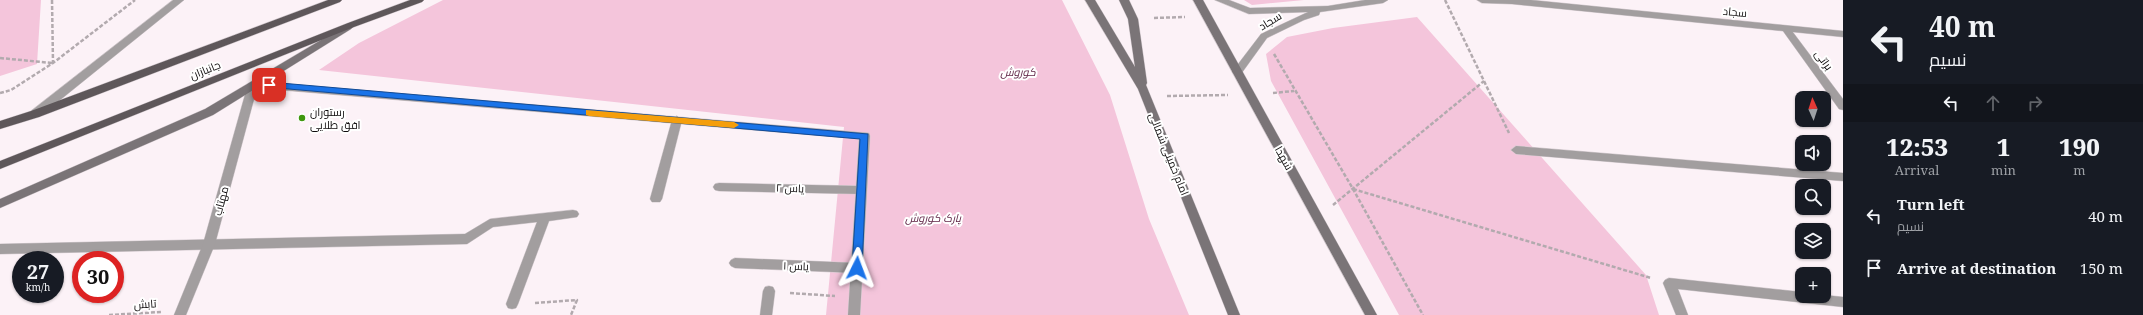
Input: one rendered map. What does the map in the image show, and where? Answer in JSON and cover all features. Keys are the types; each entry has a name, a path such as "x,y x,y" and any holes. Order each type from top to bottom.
{"main road":[{"name":"جانبازان","path":"0,125 35,114 337,0"},
{"name":"جانبازان","path":"0,165 351,25 419,0"},
{"name":"امام خمینی شمالی","path":"1090,0 1144,93 1234,315"},
{"path":"1124,0 1133,19 1144,93"},
{"name":"شهدا","path":"1198,0 1371,315"},
{"path":"0,204 209,112 351,25"}],"street":[{"path":"35,114 179,0"},
{"name":"سجاد","path":"1220,0 1249,11 1328,9 1383,0"},
{"name":"سجاد","path":"1482,0 1512,1 1843,34"},
{"name":"سجاد","path":"1238,72 1264,36 1301,18 1328,9"},
{"name":"براتی","path":"1786,29 1843,106"},
{"path":"253,84 865,136 854,315"},
{"name":"مهتاب","path":"181,313 209,244 253,84"},
{"path":"656,199 677,120"},
{"path":"1516,150 1843,177"},
{"name":"یاس ۲","path":"719,186 861,190"},
{"path":"0,249 467,239 490,223 573,214"},
{"path":"512,304 546,217"},
{"name":"یاس ۱","path":"735,264 857,268"},
{"path":"1682,315 1669,283 1843,302"},
{"path":"766,315 769,291"}],"path":[{"path":"52,0 53,63"},
{"path":"0,94 11,90 53,63 135,0"},
{"path":"1445,0 1516,150"},
{"path":"1133,19 1207,16"},
{"path":"1264,36 1294,91 1353,189 1423,315"},
{"path":"0,58 53,63"},
{"path":"1318,218 1484,81"},
{"path":"1144,93 1250,96 1294,91"},
{"path":"1353,189 1669,283"},
{"path":"769,291 855,298"},
{"path":"512,304 577,300 571,315"},
{"name":"تابش","path":"109,315 181,313"}],"green space":[{"path":"0,0 41,0 37,64 0,76"},
{"path":"443,0 1062,0 1110,95 1149,219 1189,315 826,315 844,127 319,70 359,43"},
{"path":"1244,0 1304,0 1252,5"},
{"path":"1417,17 1646,275 1659,315 1399,315 1271,81 1266,54 1287,37 1333,28"}],"slow traffic":[{"path":"589,113 734,125"}],"place":[{"name":"رستوران افق طلایی","path":"302,118"}],"route":[{"path":"269,85 865,136 857,268"}],"park label":[{"name":"کوروش","path":"1018,72"},
{"name":"پارک کوروش","path":"933,218"}]}
